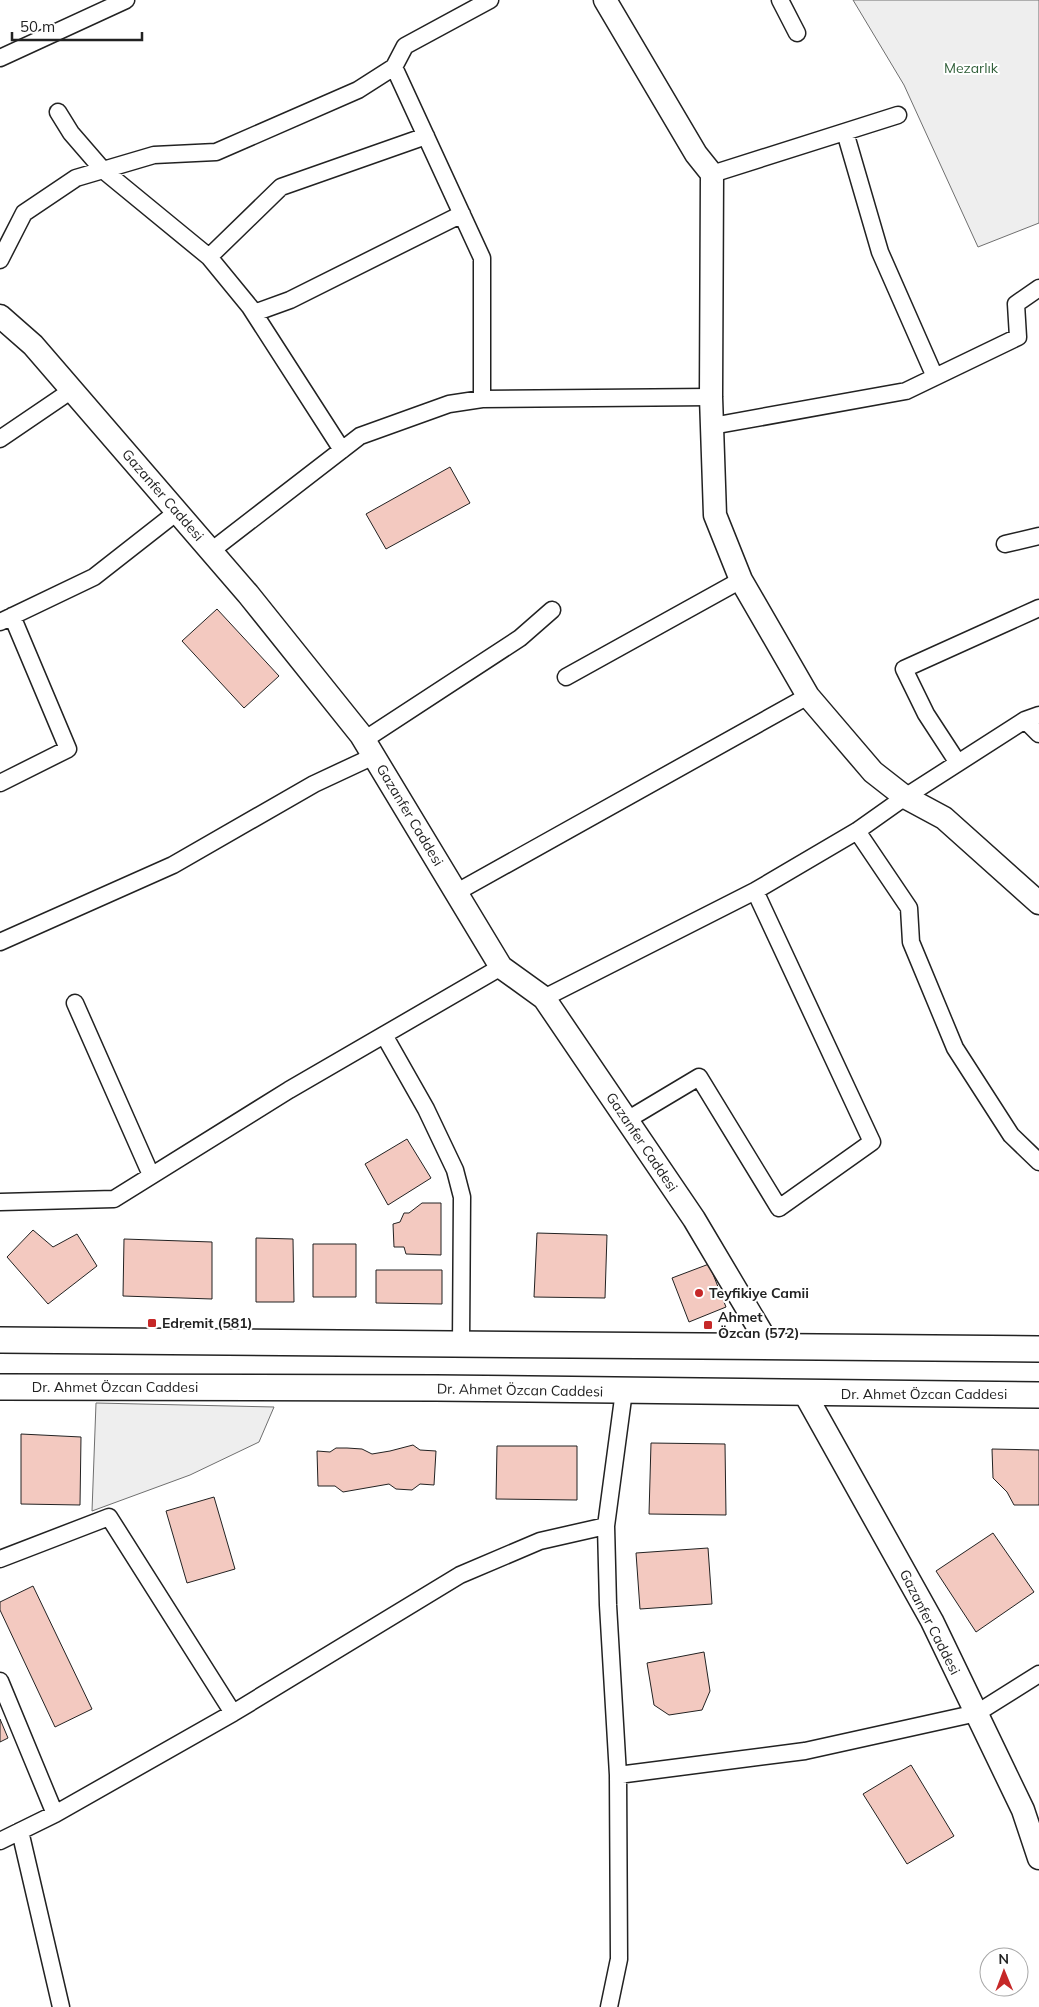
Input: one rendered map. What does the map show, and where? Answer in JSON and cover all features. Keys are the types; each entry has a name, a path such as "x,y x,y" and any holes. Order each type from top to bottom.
{"main road":[{"path":"0,1340 1039,1349"},
{"name":"Dr. Ahmet Özcan Caddesi","path":"0,1387 415,1388 806,1394 1039,1395"}],"street":[{"path":"0,58 126,0"},
{"path":"0,260 24,213 76,178 154,155 216,152 358,90 394,67 405,46 490,0"},
{"path":"605,0 696,154 712,174 711,397 715,515 741,580 808,696 873,772 905,797 944,818 1036,895"},
{"path":"780,0 797,33"},
{"path":"394,67 482,258 482,399"},
{"path":"58,112 71,133 103,170 209,258 254,312 342,450"},
{"path":"712,174 898,115"},
{"path":"845,132 880,252 935,377"},
{"path":"209,258 281,186 426,136"},
{"path":"254,312 290,300 462,214"},
{"path":"712,426 906,391 1018,337 1016,304 1039,288"},
{"name":"Gazanfer Caddesi","path":"0,316 33,345 248,594 369,748 457,892 500,967 544,998 694,1219 770,1347"},
{"path":"0,440 72,390"},
{"path":"211,551 360,436 449,404 482,399 711,397"},
{"path":"0,783 68,749 6,619 94,577 177,512"},
{"path":"1005,544 1039,536"},
{"path":"566,677 741,580"},
{"path":"958,763 926,714 904,669 1039,608"},
{"path":"0,942 173,865 314,784 369,748 520,638 552,610"},
{"path":"457,892 808,696"},
{"path":"544,998 755,891 857,831 905,797 1032,718 1039,734"},
{"path":"857,831 909,908 911,942 955,1048 1011,1136 1039,1162"},
{"path":"627,1120 700,1077 779,1208 872,1142 755,891"},
{"path":"0,1202 114,1199 289,1090 500,967"},
{"path":"75,1004 152,1175"},
{"path":"384,1035 434,1126 455,1170 462,1197 461,1344"},
{"path":"610,2007 619,1958 618,1775 608,1605 606,1526 624,1391"},
{"name":"Gazanfer Caddesi","path":"806,1394 932,1621 1023,1810 1039,1858"},
{"path":"0,1559 109,1517 233,1712"},
{"path":"0,1841 55,1814 233,1712 460,1575 540,1541 606,1526"},
{"path":"618,1775 806,1750 977,1713 1039,1674"},
{"path":"0,1682 55,1814"},
{"path":"20,1831 61,2007"}],"green space":[{"name":"Mezarlık","path":"853,0 1039,0 1039,223 978,247 904,85"},
{"path":"96,1403 274,1407 259,1442 190,1475 92,1511"}],"building":[{"path":"450,467 470,503 386,549 366,514"},
{"path":"217,609 279,676 244,708 182,641"},
{"path":"407,1139 431,1178 388,1205 365,1164"},
{"path":"422,1203 441,1203 441,1255 406,1254 404,1247 394,1247 393,1224 400,1222 404,1213 409,1213"},
{"path":"33,1230 53,1247 77,1234 97,1266 48,1304 7,1257"},
{"path":"537,1233 607,1235 605,1298 534,1297"},
{"path":"256,1238 293,1239 294,1302 256,1302"},
{"path":"124,1239 212,1242 212,1299 123,1296"},
{"path":"313,1244 356,1244 356,1297 313,1297"},
{"name":"Teyfikiye Camii","path":"709,1264 726,1307 689,1322 672,1278"},
{"path":"376,1270 442,1270 442,1304 376,1303"},
{"path":"21,1434 81,1437 80,1505 21,1504"},
{"path":"651,1443 725,1444 726,1515 649,1514"},
{"path":"413,1445 420,1450 436,1451 434,1485 420,1484 412,1490 396,1489 389,1484 343,1492 335,1486 318,1486 317,1451 330,1452 336,1448 347,1448 362,1449 372,1454"},
{"path":"497,1446 577,1446 577,1500 496,1499"},
{"path":"992,1449 1039,1450 1039,1505 1014,1505 1007,1492 993,1478"},
{"path":"214,1497 235,1569 187,1583 166,1511"},
{"path":"993,1533 1034,1592 976,1632 936,1571"},
{"path":"708,1548 712,1604 640,1609 636,1553"},
{"path":"33,1586 92,1709 55,1727 0,1610 0,1602"},
{"path":"704,1652 710,1691 702,1710 669,1715 654,1705 647,1663"},
{"path":"0,1719 8,1738 0,1742"},
{"path":"911,1765 954,1836 907,1864 863,1794"}],"place":[{"name":"Teyfikiye Camii","path":"699,1293"},
{"name":"Edremit (581)","path":"152,1323"},
{"name":"Ahmet Özcan (572)","path":"708,1325"}]}
